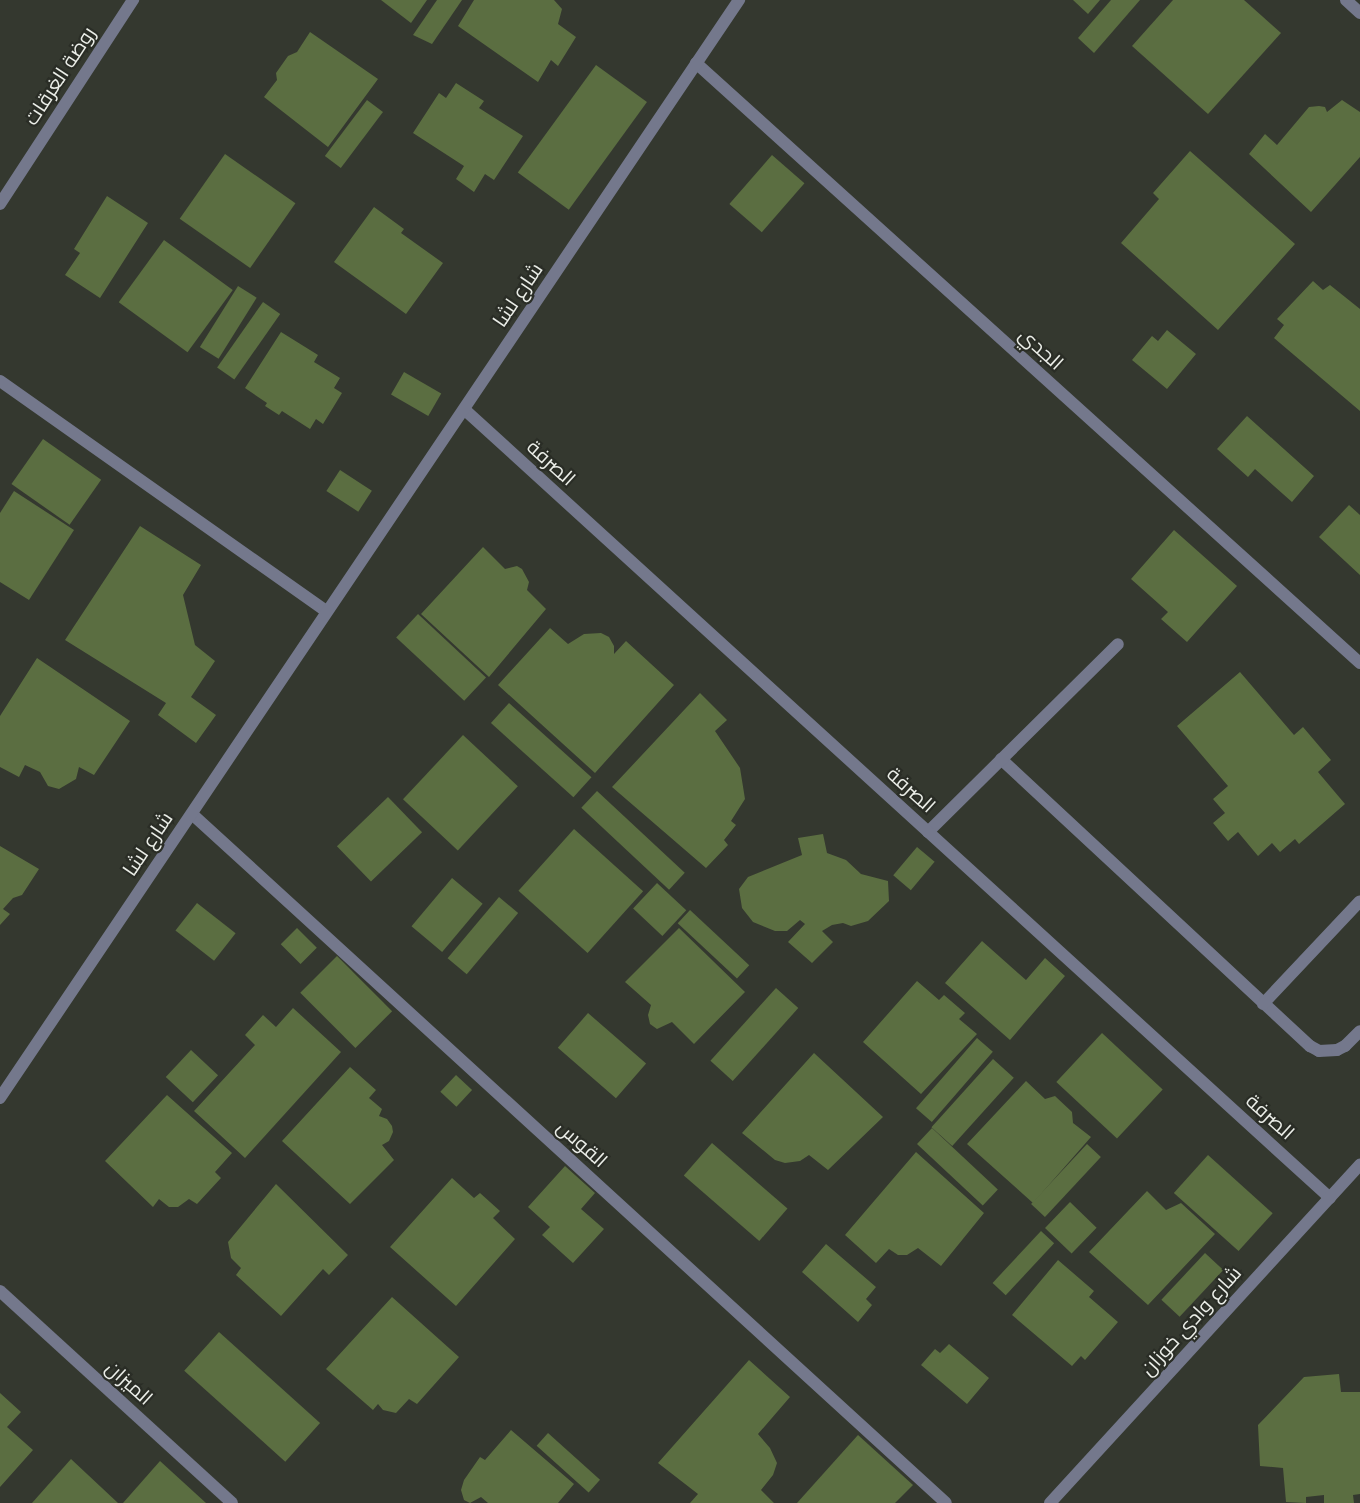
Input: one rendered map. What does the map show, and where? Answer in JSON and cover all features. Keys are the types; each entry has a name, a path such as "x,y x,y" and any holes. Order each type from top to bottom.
{"street":[{"name":"روضة الغرقات","path":"0,204 133,0"},
{"name":"شارع لشا","path":"0,1098 739,0"},
{"path":"1346,0 1360,13"},
{"name":"الجدي","path":"696,63 1360,663"},
{"path":"0,381 326,611"},
{"name":"الصرفة","path":"465,410 1330,1198"},
{"path":"928,832 1118,644"},
{"path":"1001,759 1303,1041 1319,1051 1328,1052 1345,1046 1360,1031"},
{"name":"القوس","path":"192,814 946,1503"},
{"path":"1263,1004 1360,901"},
{"name":"شارع وادي خوزان","path":"1050,1503 1360,1165"},
{"name":"الميزان","path":"0,1291 232,1503"}],"building":[{"path":"381,0 427,0 411,23"},
{"path":"437,0 462,0 432,44 413,35"},
{"path":"474,0 554,0 562,9 558,24 576,37 558,66 551,60 538,82 458,26"},
{"path":"1073,0 1100,0 1088,14"},
{"path":"1111,0 1140,0 1094,53 1078,38"},
{"path":"1173,0 1244,0 1281,33 1208,114 1132,46"},
{"path":"310,32 378,79 328,147 264,97 277,80 276,73 288,56 297,52"},
{"path":"596,65 647,102 569,210 518,173"},
{"path":"456,83 484,101 479,108 523,136 494,180 485,174 474,192 456,179 464,166 413,133 439,93 446,98"},
{"path":"367,100 383,112 341,168 325,156"},
{"path":"1342,100 1360,112 1360,157 1311,212 1249,154 1265,134 1277,145 1309,107 1325,107 1327,112"},
{"path":"1190,151 1295,244 1218,330 1121,243 1159,199 1153,193"},
{"path":"225,154 295,203 250,268 180,219"},
{"path":"772,155 804,183 762,232 729,204"},
{"path":"107,196 148,223 100,298 65,275 80,253 74,249"},
{"path":"374,207 404,229 401,233 443,263 406,314 334,262"},
{"path":"164,240 233,290 188,352 119,302"},
{"path":"1313,281 1323,290 1330,285 1360,309 1360,411 1274,338 1284,325 1277,319"},
{"path":"238,286 257,298 219,359 200,347"},
{"path":"263,302 280,314 234,380 217,368"},
{"path":"1167,330 1196,354 1167,389 1132,360 1152,336 1158,341"},
{"path":"281,332 318,355 314,362 340,378 334,388 342,393 323,424 316,419 310,429 282,411 279,415 265,406 267,403 245,388"},
{"path":"404,372 441,394 428,416 391,395"},
{"path":"1247,416 1314,476 1292,502 1255,469 1248,477 1217,449"},
{"path":"43,439 101,480 70,525 11,484"},
{"path":"340,470 372,491 358,512 326,491"},
{"path":"14,491 74,530 29,600 0,582 0,513"},
{"path":"1349,505 1360,515 1360,575 1319,537"},
{"path":"140,526 201,565 183,595 195,645 215,661 191,697 216,715 196,743 158,715 166,703 65,640"},
{"path":"1174,530 1237,586 1187,642 1161,619 1168,612 1131,579"},
{"path":"483,547 505,569 517,566 522,569 529,582 527,590 546,609 489,677 421,614"},
{"path":"418,614 486,677 464,701 396,637"},
{"path":"550,628 568,644 584,634 601,633 609,637 614,646 614,654 626,641 674,685 595,773 498,685"},
{"path":"37,658 130,721 94,775 79,767 76,779 59,789 48,786 40,772 25,765 19,777 0,767 0,716"},
{"path":"1240,672 1294,735 1303,727 1331,760 1318,772 1345,804 1299,844 1295,839 1280,852 1272,843 1258,856 1238,832 1228,841 1213,823 1225,813 1213,799 1228,786 1177,726"},
{"path":"700,693 727,720 715,731 740,768 745,799 731,821 736,825 724,840 728,845 706,868 612,787"},
{"path":"509,703 591,777 573,797 491,723"},
{"path":"463,735 518,786 458,851 403,799"},
{"path":"597,791 685,873 669,890 581,808"},
{"path":"388,797 422,832 371,882 337,846"},
{"path":"574,829 643,891 588,953 518,891"},
{"path":"823,834 827,853 846,860 861,874 888,881 889,901 868,921 851,926 843,923 832,925 822,931 833,942 812,963 788,942 805,924 800,920 787,931 775,931 753,922 742,908 739,889 748,877 802,855 798,838"},
{"path":"0,846 39,869 22,895 13,898 3,909 10,914 0,925"},
{"path":"917,847 935,862 911,890 893,875"},
{"path":"452,878 483,904 442,952 412,926"},
{"path":"657,883 686,910 662,936 633,909"},
{"path":"499,897 518,913 467,974 448,958"},
{"path":"197,903 236,933 214,961 175,931"},
{"path":"690,910 749,965 737,978 678,923"},
{"path":"297,928 317,948 301,964 281,944"},
{"path":"679,928 745,992 694,1044 672,1022 657,1029 650,1024 648,1015 651,1005 625,982"},
{"path":"982,941 1026,980 1045,958 1065,976 1010,1040 945,983"},
{"path":"337,956 392,1011 355,1048 300,993"},
{"path":"917,981 939,1000 944,995 965,1013 959,1019 977,1034 921,1094 863,1042"},
{"path":"776,988 798,1008 733,1081 710,1061"},
{"path":"293,1008 341,1052 245,1158 194,1111 255,1045 245,1035 263,1015 276,1027"},
{"path":"588,1013 646,1064 616,1098 558,1048"},
{"path":"1102,1033 1163,1090 1117,1139 1056,1082"},
{"path":"977,1038 993,1052 932,1122 916,1108"},
{"path":"191,1050 218,1075 193,1102 166,1077"},
{"path":"814,1053 883,1117 828,1170 809,1155 800,1161 785,1163 775,1160 742,1133"},
{"path":"993,1059 1014,1078 952,1146 931,1127"},
{"path":"350,1067 376,1090 369,1098 382,1109 379,1116 387,1119 392,1126 393,1132 389,1141 382,1145 394,1160 350,1204 282,1141"},
{"path":"456,1075 472,1090 456,1107 440,1092"},
{"path":"1026,1081 1045,1099 1055,1096 1072,1112 1073,1123 1091,1137 1033,1203 967,1144"},
{"path":"167,1095 232,1153 215,1172 221,1178 197,1204 189,1199 178,1207 169,1207 159,1199 153,1207 105,1161"},
{"path":"932,1128 998,1189 983,1205 917,1144"},
{"path":"712,1143 787,1209 759,1241 684,1175"},
{"path":"1087,1144 1101,1157 1045,1217 1031,1204"},
{"path":"916,1152 984,1213 941,1266 918,1248 907,1255 898,1255 889,1249 876,1263 845,1235"},
{"path":"1208,1155 1273,1213 1239,1251 1174,1193"},
{"path":"565,1166 595,1193 581,1209 604,1229 573,1263 542,1235 550,1227 528,1207"},
{"path":"452,1178 474,1198 480,1193 500,1211 493,1218 515,1239 456,1306 390,1247"},
{"path":"276,1184 348,1255 329,1275 323,1269 281,1316 236,1275 241,1268 231,1258 228,1242"},
{"path":"1147,1191 1166,1210 1181,1203 1215,1234 1148,1305 1089,1252"},
{"path":"1070,1202 1097,1228 1072,1254 1045,1228"},
{"path":"1041,1231 1054,1243 1006,1295 993,1283"},
{"path":"826,1244 876,1287 866,1299 872,1305 858,1322 802,1272"},
{"path":"1205,1253 1223,1270 1180,1317 1161,1300"},
{"path":"1058,1260 1094,1291 1089,1297 1118,1322 1085,1360 1081,1356 1072,1366 1012,1315"},
{"path":"392,1297 459,1357 417,1404 409,1399 396,1413 383,1410 378,1404 373,1410 326,1369"},
{"path":"219,1332 320,1423 285,1462 184,1371"},
{"path":"949,1344 989,1378 967,1404 921,1365 935,1349 940,1353"},
{"path":"749,1360 790,1397 758,1434 770,1448 777,1463 773,1475 761,1490 774,1503 690,1503 698,1494 658,1463"},
{"path":"1339,1374 1341,1392 1360,1392 1360,1494 1353,1495 1354,1503 1324,1503 1324,1495 1306,1497 1306,1503 1286,1502 1283,1468 1260,1466 1258,1425 1304,1377"},
{"path":"0,1393 21,1412 7,1427 33,1450 0,1487"},
{"path":"511,1430 574,1484 558,1503 488,1503 481,1497 470,1503 464,1500 461,1490 464,1480 480,1457 485,1460"},
{"path":"548,1433 600,1480 589,1492 537,1446"},
{"path":"858,1435 913,1485 895,1503 797,1503"},
{"path":"71,1459 118,1503 32,1503"},
{"path":"160,1461 206,1503 123,1503"}]}
